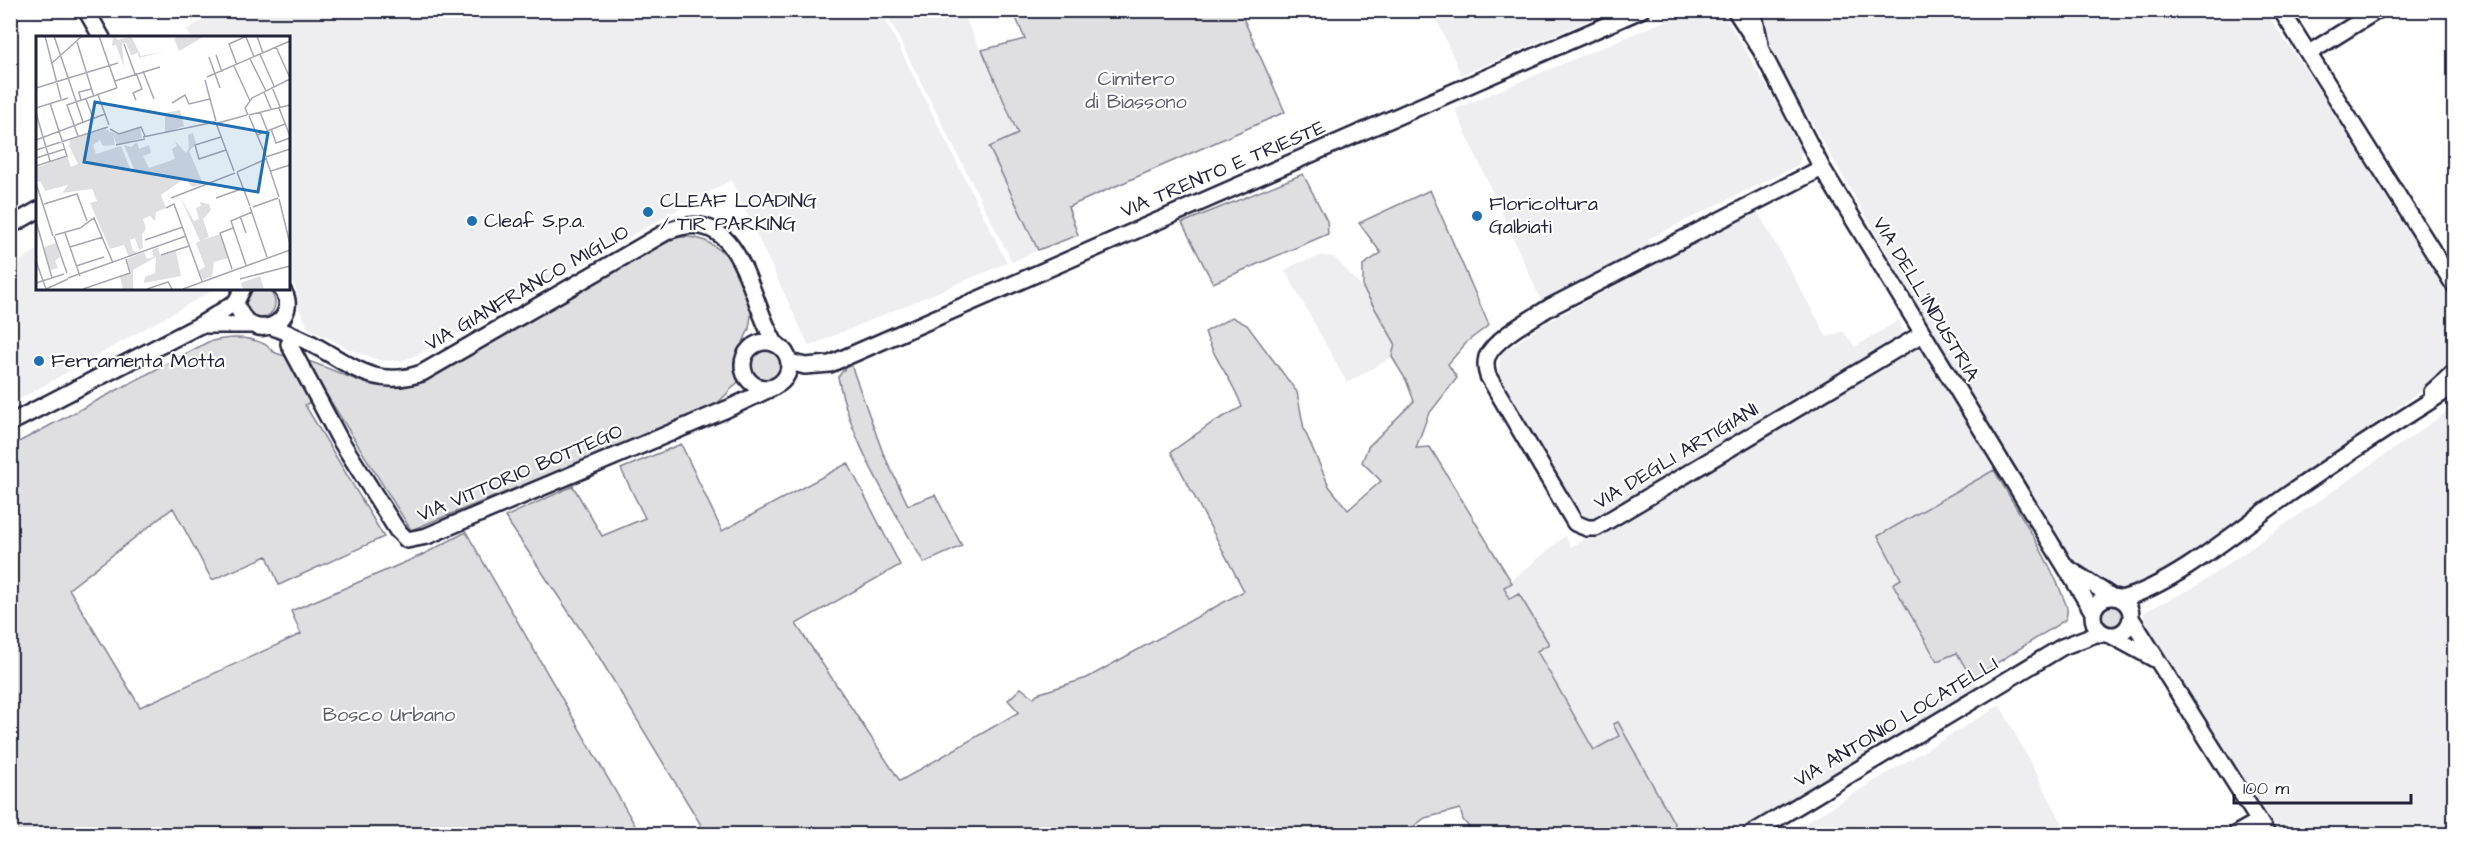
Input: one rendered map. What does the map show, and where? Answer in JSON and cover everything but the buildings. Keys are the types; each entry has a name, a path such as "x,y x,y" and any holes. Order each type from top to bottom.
{"street":[{"path":"86,10 101,36"},
{"name":"VIA TRENTO E TRIESTE","path":"779,384 1641,10"},
{"name":"VIA DELL'INDUSTRIA","path":"1735,10 1761,50 1822,168 2093,614"},
{"name":"VIA DELL'INDUSTRIA","path":"1753,10 1761,50"},
{"path":"2281,10 2454,285"},
{"path":"2309,53 2378,10"},
{"name":"VIA DEGLI ARTIGIANI","path":"1822,168 1551,307 1524,323 1492,350 1486,360 1488,376 1575,523 1596,528 1922,334"},
{"path":"10,226 36,211"},
{"name":"VIA GIANFRANCO MIGLIO","path":"271,326 312,344 363,373 388,379 412,376 442,362 661,234 688,225 713,230 729,242 747,273 765,327 775,343"},
{"path":"200,325 271,326 279,321 286,312 287,299 282,290"},
{"path":"240,295 242,316 252,325"},
{"path":"10,423 200,325 240,295"},
{"name":"VIA GIANFRANCO MIGLIO","path":"754,344 758,307"},
{"name":"VIA GIANFRANCO MIGLIO","path":"286,312 293,326 312,344"},
{"path":"727,409 746,379 744,360 754,344 775,343 786,352 790,362 789,373 779,384 762,388 746,379"},
{"name":"VIA VITTORIO BOTTEGO","path":"289,344 339,438 397,530 407,540 428,536 727,409 779,384"},
{"name":"VIA TRENTO E TRIESTE","path":"790,362 805,366 823,365"},
{"path":"2399,421 2454,372"},
{"path":"2162,664 2096,627 2093,614 2097,604 2103,599 2134,595 2165,580 2454,386"},
{"path":"2063,565 2129,608 2131,616 2263,828 2236,834"},
{"path":"2108,635 2127,628 2131,616 2165,580"},
{"name":"VIA ANTONIO LOCATELLI","path":"2062,647 2093,614"},
{"name":"VIA ANTONIO LOCATELLI","path":"1751,834 2062,647 2096,634 2108,635"}],"shaded area":[{"path":"1766,10 2265,11 2313,81 2454,305 2454,368 2137,591 2123,594 2110,588 2065,558 1777,63 1766,34"},
{"name":"Cleaf S.p.a.","path":"218,11 881,11 1007,263 809,346 731,180 419,354 401,361 378,360 351,350 308,328 299,308 296,288 290,280 290,36 190,36 186,30"},
{"path":"885,11 962,11 1019,134 989,147 1038,250 1012,262"},
{"path":"1433,11 1611,11 1461,75"},
{"path":"1688,11 1722,11 1803,148 1798,165 1648,239 1651,245 1541,300 1455,109"},
{"path":"1757,210 1827,337 1843,331 1855,347 1899,320 1902,328 1899,337 1589,523 1582,518 1498,373 1501,354 1542,325"},
{"path":"36,251 36,290 213,290 11,404 11,267"},
{"path":"1321,256 1334,257 1363,288 1395,343 1392,357 1347,383 1285,270"},
{"path":"1911,349 1920,349 1924,352 1994,470 1878,536 1902,580 1894,584 1938,661 1957,653 1978,689 1739,834 1680,834 1618,722 1620,736 1594,750 1536,651 1549,643 1520,594 1509,599 1504,587 1565,536 1571,547"},
{"path":"2454,407 2454,834 2272,834 2144,621 2144,612 2195,587"},
{"path":"2000,705 2068,834 1787,834"}],"green space":[{"name":"Cimitero di Biassono","path":"1013,11 1240,11 1285,112 1068,207 1078,235 1038,250 989,147 1018,134 982,50 1025,39"},
{"path":"1303,174 1327,221 1328,234 1213,283 1182,223"},
{"path":"1430,190 1489,325 1468,341 1448,364 1457,378 1428,415 1416,448 1430,447 1512,583 1504,587 1509,599 1519,594 1549,644 1537,651 1594,750 1619,736 1613,724 1618,722 1680,834 1475,834 1463,820 1460,809 1425,818 1403,834 688,834 701,825 599,657 505,517 573,486 602,536 645,518 621,469 681,444 722,531 848,463 900,565 796,624 900,781 1019,712 1008,700 1021,688 1034,698 1037,694 1087,678 1244,591 1171,452 1212,423 1242,407 1205,332 1232,317 1247,325 1297,392 1304,429 1329,486 1348,510 1381,481 1362,462 1368,447 1414,401 1406,380 1392,357 1395,343 1363,288 1363,265 1381,253 1359,223"},
{"name":"Bosco Urbano","path":"681,237 701,239 728,256 752,308 749,329 734,362 738,382 711,410 411,530 325,392 305,405 384,537 279,585 267,556 212,580 173,508 69,589 140,707 301,634 291,611 422,555 466,532 640,834 11,834 11,446 208,342 223,339 237,338 259,342 284,356 308,361 377,385 391,386 426,380 669,240"},
{"path":"252,290 268,290 274,297 274,309 266,317 254,317 246,309 246,297"},
{"path":"766,349 777,354 782,365 777,376 766,381 755,376 750,365 755,354"},
{"path":"850,362 883,453 908,505 935,495 962,546 924,563 886,496 852,426 838,377"},
{"path":"1994,470 2051,569 2066,604 2067,613 2065,620 1972,679 1957,653 1937,661 1893,584 1901,579 1878,536"},
{"path":"2113,603 2122,606 2125,615 2122,624 2113,627 2104,624 2101,615 2104,606"}],"place":[{"name":"CLEAF LOADING / TIR PARKING","path":"648,212"},
{"name":"Floricoltura Galbiati","path":"1477,216"},
{"name":"Cleaf S.p.a.","path":"472,221"},
{"name":"Ferramenta Motta","path":"39,361"}]}
